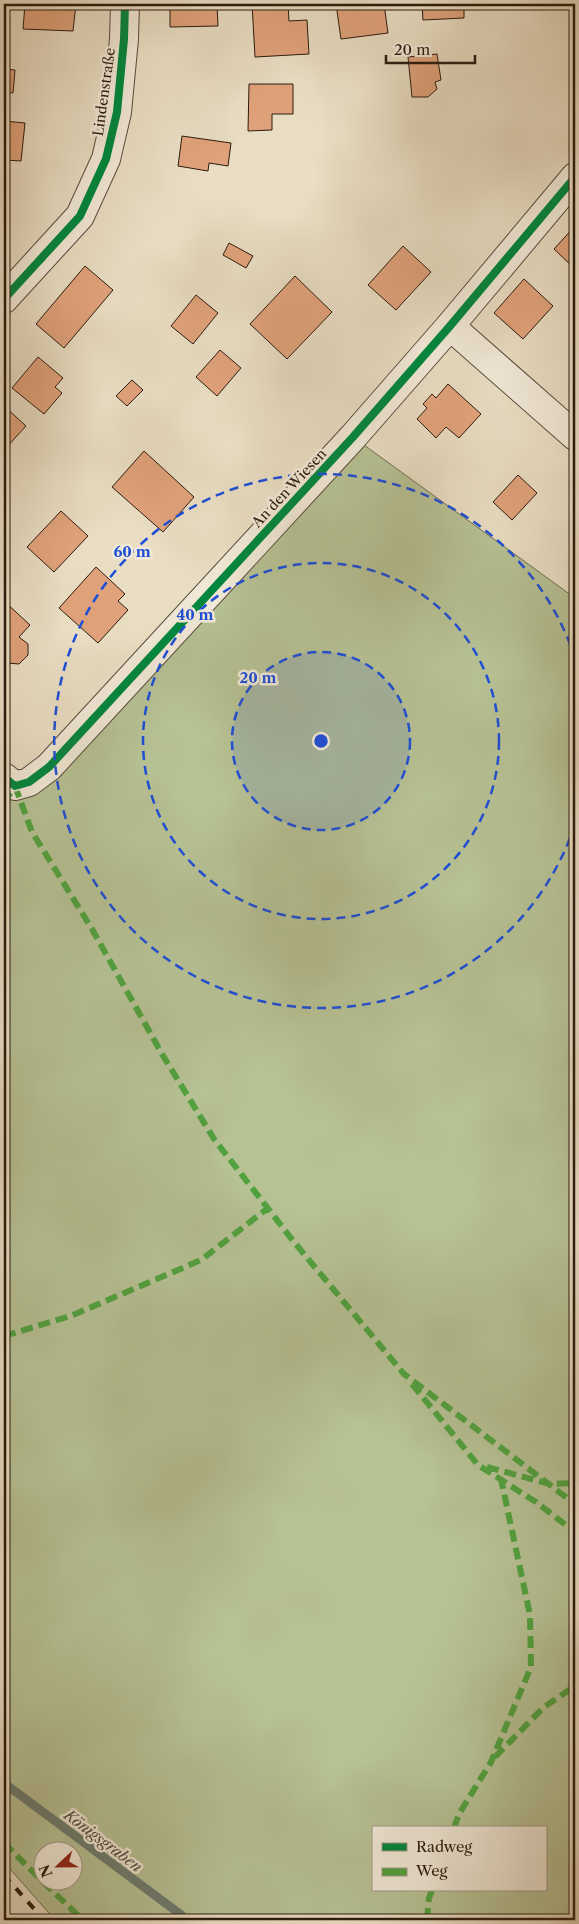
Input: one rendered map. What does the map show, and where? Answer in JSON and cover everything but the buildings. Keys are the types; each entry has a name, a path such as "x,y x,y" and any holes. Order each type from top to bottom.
{"street":[{"name":"Lindenstraße","path":"4,299 80,216 106,159 117,112 124,40 125,4"},
{"name":"An den Wiesen","path":"4,777 15,786 29,782 50,767 353,436 450,326 575,177"},
{"path":"450,326 575,436"}],"green space":[{"path":"353,437 575,598 575,1920 55,1920 4,1862 4,783 17,799 49,767"}],"waterway":[{"name":"Königsgraben","path":"4,1783 186,1920"}],"railway":[{"path":"4,1875 44,1920"}],"marked path":[{"path":"15,786 32,832 92,929 162,1054 214,1139 294,1242 404,1374 575,1504"},
{"path":"4,803 15,786"},
{"path":"4,1336 73,1315 201,1260 268,1208"},
{"path":"412,1384 478,1465 536,1502 575,1532"},
{"path":"487,1467 550,1484 575,1483"},
{"path":"455,1826 459,1814 491,1762 531,1667 530,1615 501,1479"},
{"path":"495,1757 544,1707 575,1686"},
{"path":"4,1843 32,1871"},
{"path":"54,1892 83,1920"},
{"path":"427,1920 431,1892"}],"cycle path":[{"path":"4,299 80,216 106,159 117,112 124,39 125,4"},
{"path":"4,777 15,786 29,782 49,767 353,437 450,326 575,177"}]}
